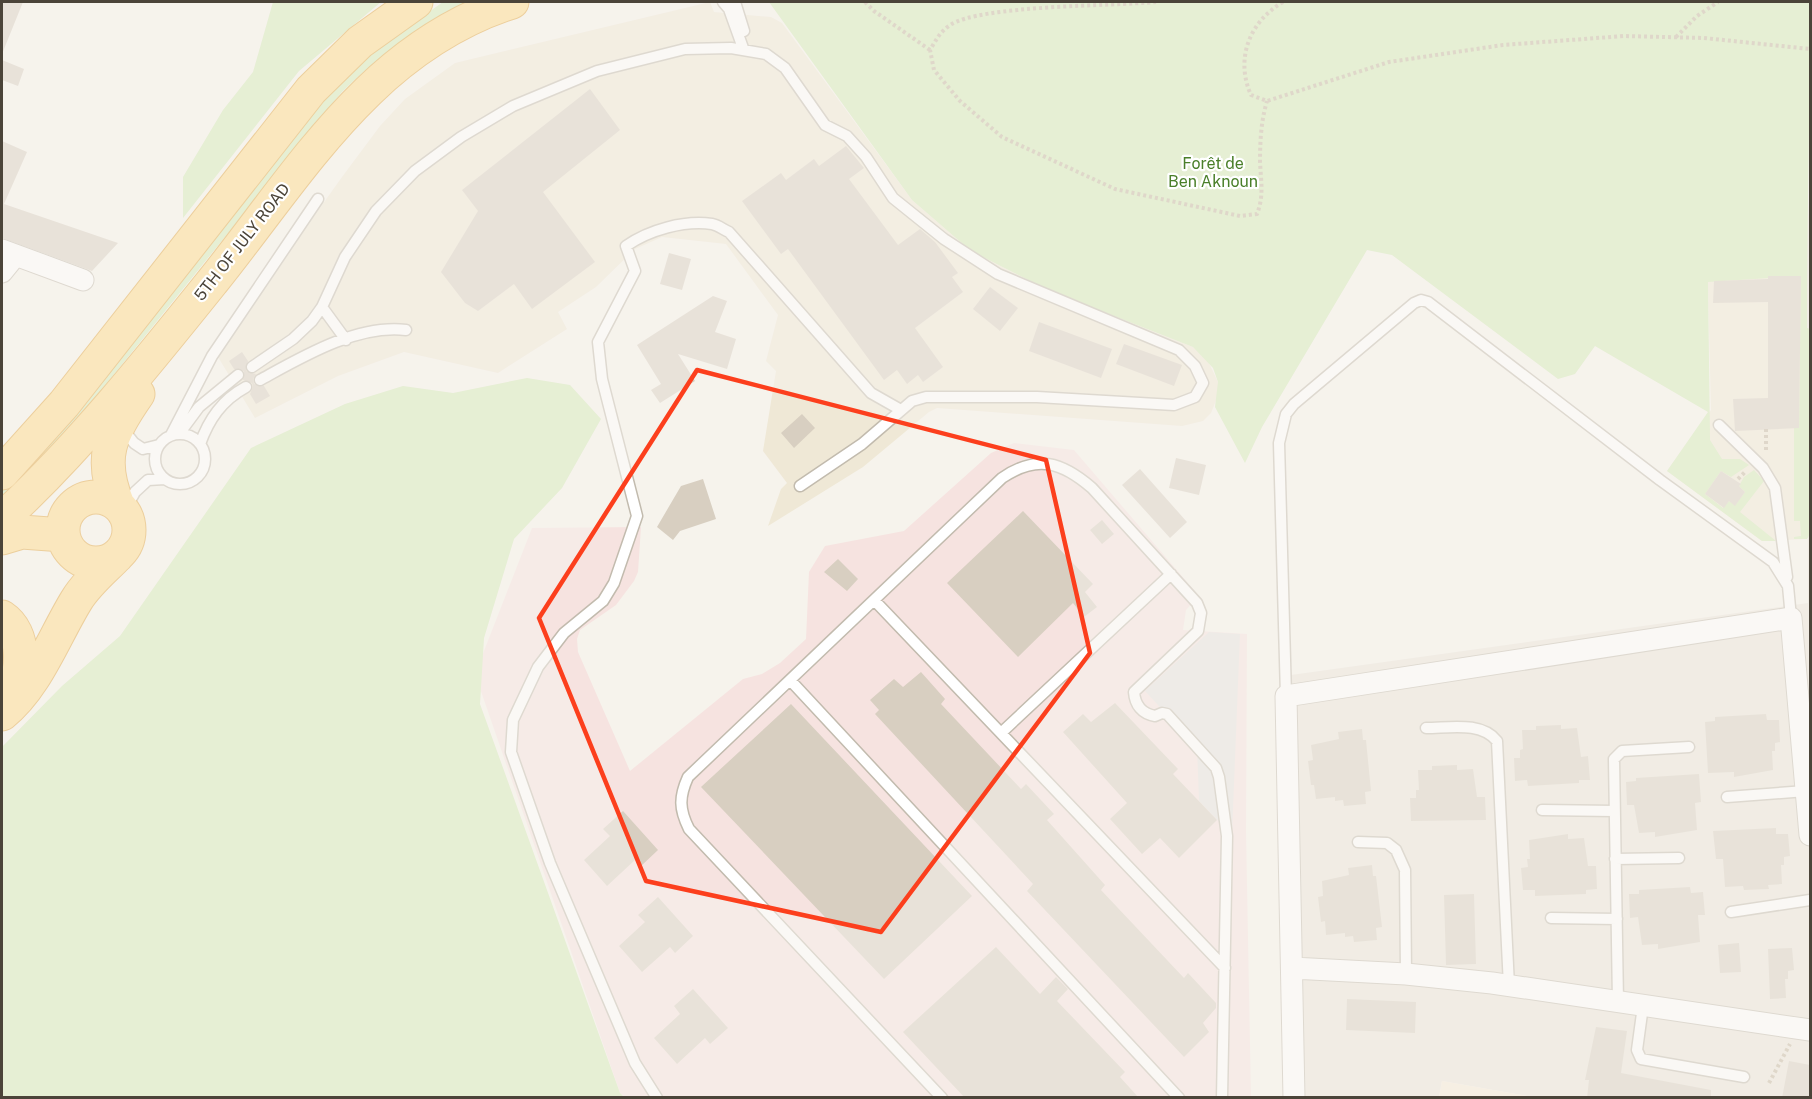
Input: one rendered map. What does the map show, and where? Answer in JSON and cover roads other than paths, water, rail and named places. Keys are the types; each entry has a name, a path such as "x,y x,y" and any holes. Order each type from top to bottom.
{"highway":[{"path":"2,473 42,430 327,72 360,42 416,2"},
{"name":"5TH OF JULY ROAD","path":"2,519 69,452 213,282 312,149 371,87 398,65 454,28 478,14 512,2"},
{"path":"2,714 23,691 49,653 77,599 117,556 129,537 122,510 111,488 106,462 112,438 213,282"},
{"path":"2,448 122,328"},
{"path":"39,665 41,648 67,589 70,573 66,541 67,515 80,501 100,497 122,510"},
{"path":"2,538 22,531 66,541 76,556 96,563 117,556"},
{"path":"2,616 15,633 20,651 16,684 2,705"}],"street":[{"path":"2,272 8,253 83,280"},
{"path":"1294,1098 1286,696 1791,618 1810,835"},
{"path":"1292,968 1406,974 1509,986 1804,1029"}],"lane":[{"path":"723,2 729,9 746,49"},
{"path":"735,2 746,49"},
{"path":"252,367 293,339 322,307 345,257 376,211 415,171 478,126 540,93 626,62 685,50 746,49 766,54 785,68 825,125 848,136 866,157 893,198 944,239 998,274 1179,350 1195,366 1203,383 1195,397 1174,405 1036,397 926,397 912,401 862,444 800,486"},
{"path":"175,434 212,356 318,199"},
{"path":"657,1098 635,1063 554,873 511,752 513,720 538,667 564,633 603,600 614,583 635,526 637,516 602,380 598,342 635,271 626,246 638,237 667,227 714,224 729,232 871,393 901,410"},
{"path":"1286,696 1279,443 1282,424 1294,404 1414,303 1421,300 1428,302 1660,480 1773,562 1788,586"},
{"path":"322,307 346,340"},
{"path":"260,380 301,358 346,340 382,329 406,330"},
{"path":"120,423 134,443 143,448 159,445 175,434 199,406 238,375"},
{"path":"200,444 215,414 225,402 246,387"},
{"path":"1719,425 1763,468 1775,488 1791,618"},
{"path":"122,510 148,480 165,479 184,484 199,476 205,461 200,444 194,438 175,434"},
{"path":"159,445 155,461 165,479"},
{"path":"942,1098 689,829 684,819 680,799 688,777 1002,478 1015,469 1045,463 1060,465 1076,475 1171,574 1197,603 1201,613 1198,631 1134,692 1135,701 1148,715 1167,714 1216,768 1219,777 1227,836 1222,1098"},
{"path":"1001,733 1171,574"},
{"path":"874,600 1225,968"},
{"path":"790,680 1179,1098"},
{"path":"1426,728 1479,728 1490,732 1497,741 1509,986"},
{"path":"1618,1002 1614,759 1622,751 1689,747"},
{"path":"1727,797 1806,791"},
{"path":"1542,810 1614,811"},
{"path":"1358,842 1387,843 1396,850 1405,870 1406,974"},
{"path":"1615,859 1679,858"},
{"path":"1731,912 1810,900"},
{"path":"1551,918 1617,919"},
{"path":"1643,1006 1637,1050 1641,1059 1744,1077"}],"park label":[{"name":"Forêt de Ben Aknoun","path":"1213,172"}]}
